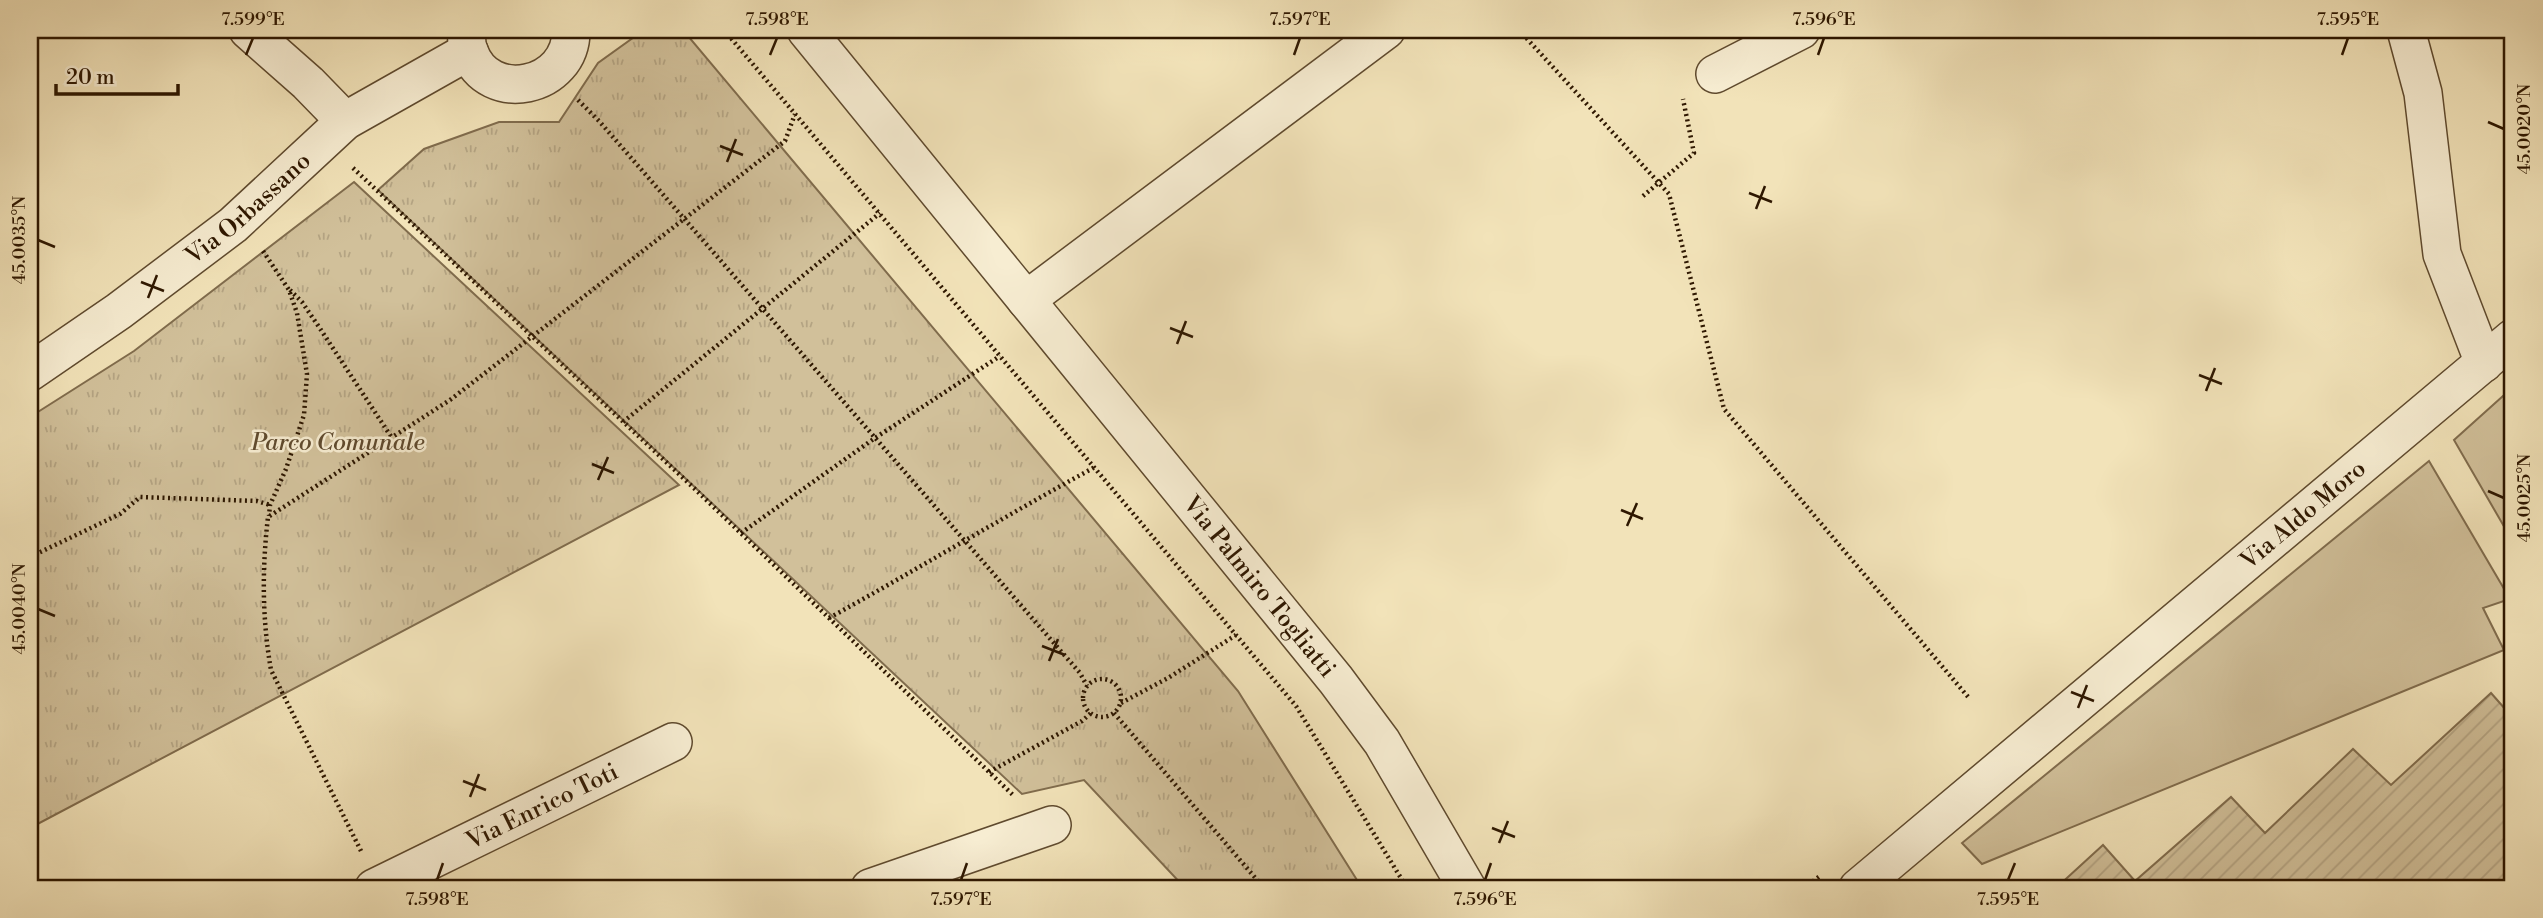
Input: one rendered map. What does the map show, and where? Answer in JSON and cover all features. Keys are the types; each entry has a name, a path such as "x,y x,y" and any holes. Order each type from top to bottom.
{"street":[{"path":"248,30 308,83 335,131"},
{"path":"551,73 557,69 567,53 571,30"},
{"name":"Via Palmiro Togliatti","path":"806,30 1336,680 1382,742 1467,888"},
{"path":"1027,300 1386,30"},
{"path":"1715,74 1801,30"},
{"path":"2406,30 2423,93 2442,254 2484,363"},
{"name":"Via Orbassano","path":"30,372 119,311 240,219 335,131 467,41 477,65 500,82 522,85 551,73"},
{"name":"Via Aldo Moro","path":"1858,888 2513,338"},
{"name":"Via Enrico Toti","path":"374,888 673,741"},
{"path":"870,888 1040,829"}],"path":[{"path":"724,30 1296,706 1405,888"},
{"path":"1519,30 1669,194 1724,409 1969,698"},
{"path":"551,73 599,121 1080,673 1087,686"},
{"path":"1643,196 1694,153 1681,92 1715,74"},
{"path":"268,517 450,400 533,337 785,141 795,114"},
{"path":"335,131 533,337 1021,803 1040,829"},
{"path":"623,422 880,213"},
{"path":"240,219 289,290 314,319 392,438"},
{"path":"289,290 304,348 307,393 300,426 268,517 264,573 271,670 362,852 373,846"},
{"path":"741,533 875,438 1000,356"},
{"path":"829,618 1095,467"},
{"path":"30,557 120,514 140,497 257,501 270,505"},
{"path":"1121,703 1120,689 1111,680 1097,679 1087,686 1083,697 1086,709 1091,713 1103,717 1114,713 1121,703 1168,678 1236,635"},
{"path":"989,772 1082,721 1091,713"},
{"path":"1114,713 1264,888"}],"green space":[{"path":"644,30 683,30 1238,691 1362,888 1185,888 1084,780 1022,794 378,190 424,149 499,122 559,122 598,63"},
{"name":"Parco Comunale","path":"354,182 679,485 30,828 30,417 134,351"},
{"path":"2513,387 2513,542 2454,440"},
{"path":"2429,461 2510,599 2483,608 2504,650 1982,864 1962,843"},
{"path":"2491,693 2513,718 2513,888 2056,888 2103,845 2135,881 2231,797 2265,833 2353,749 2391,785"}]}
